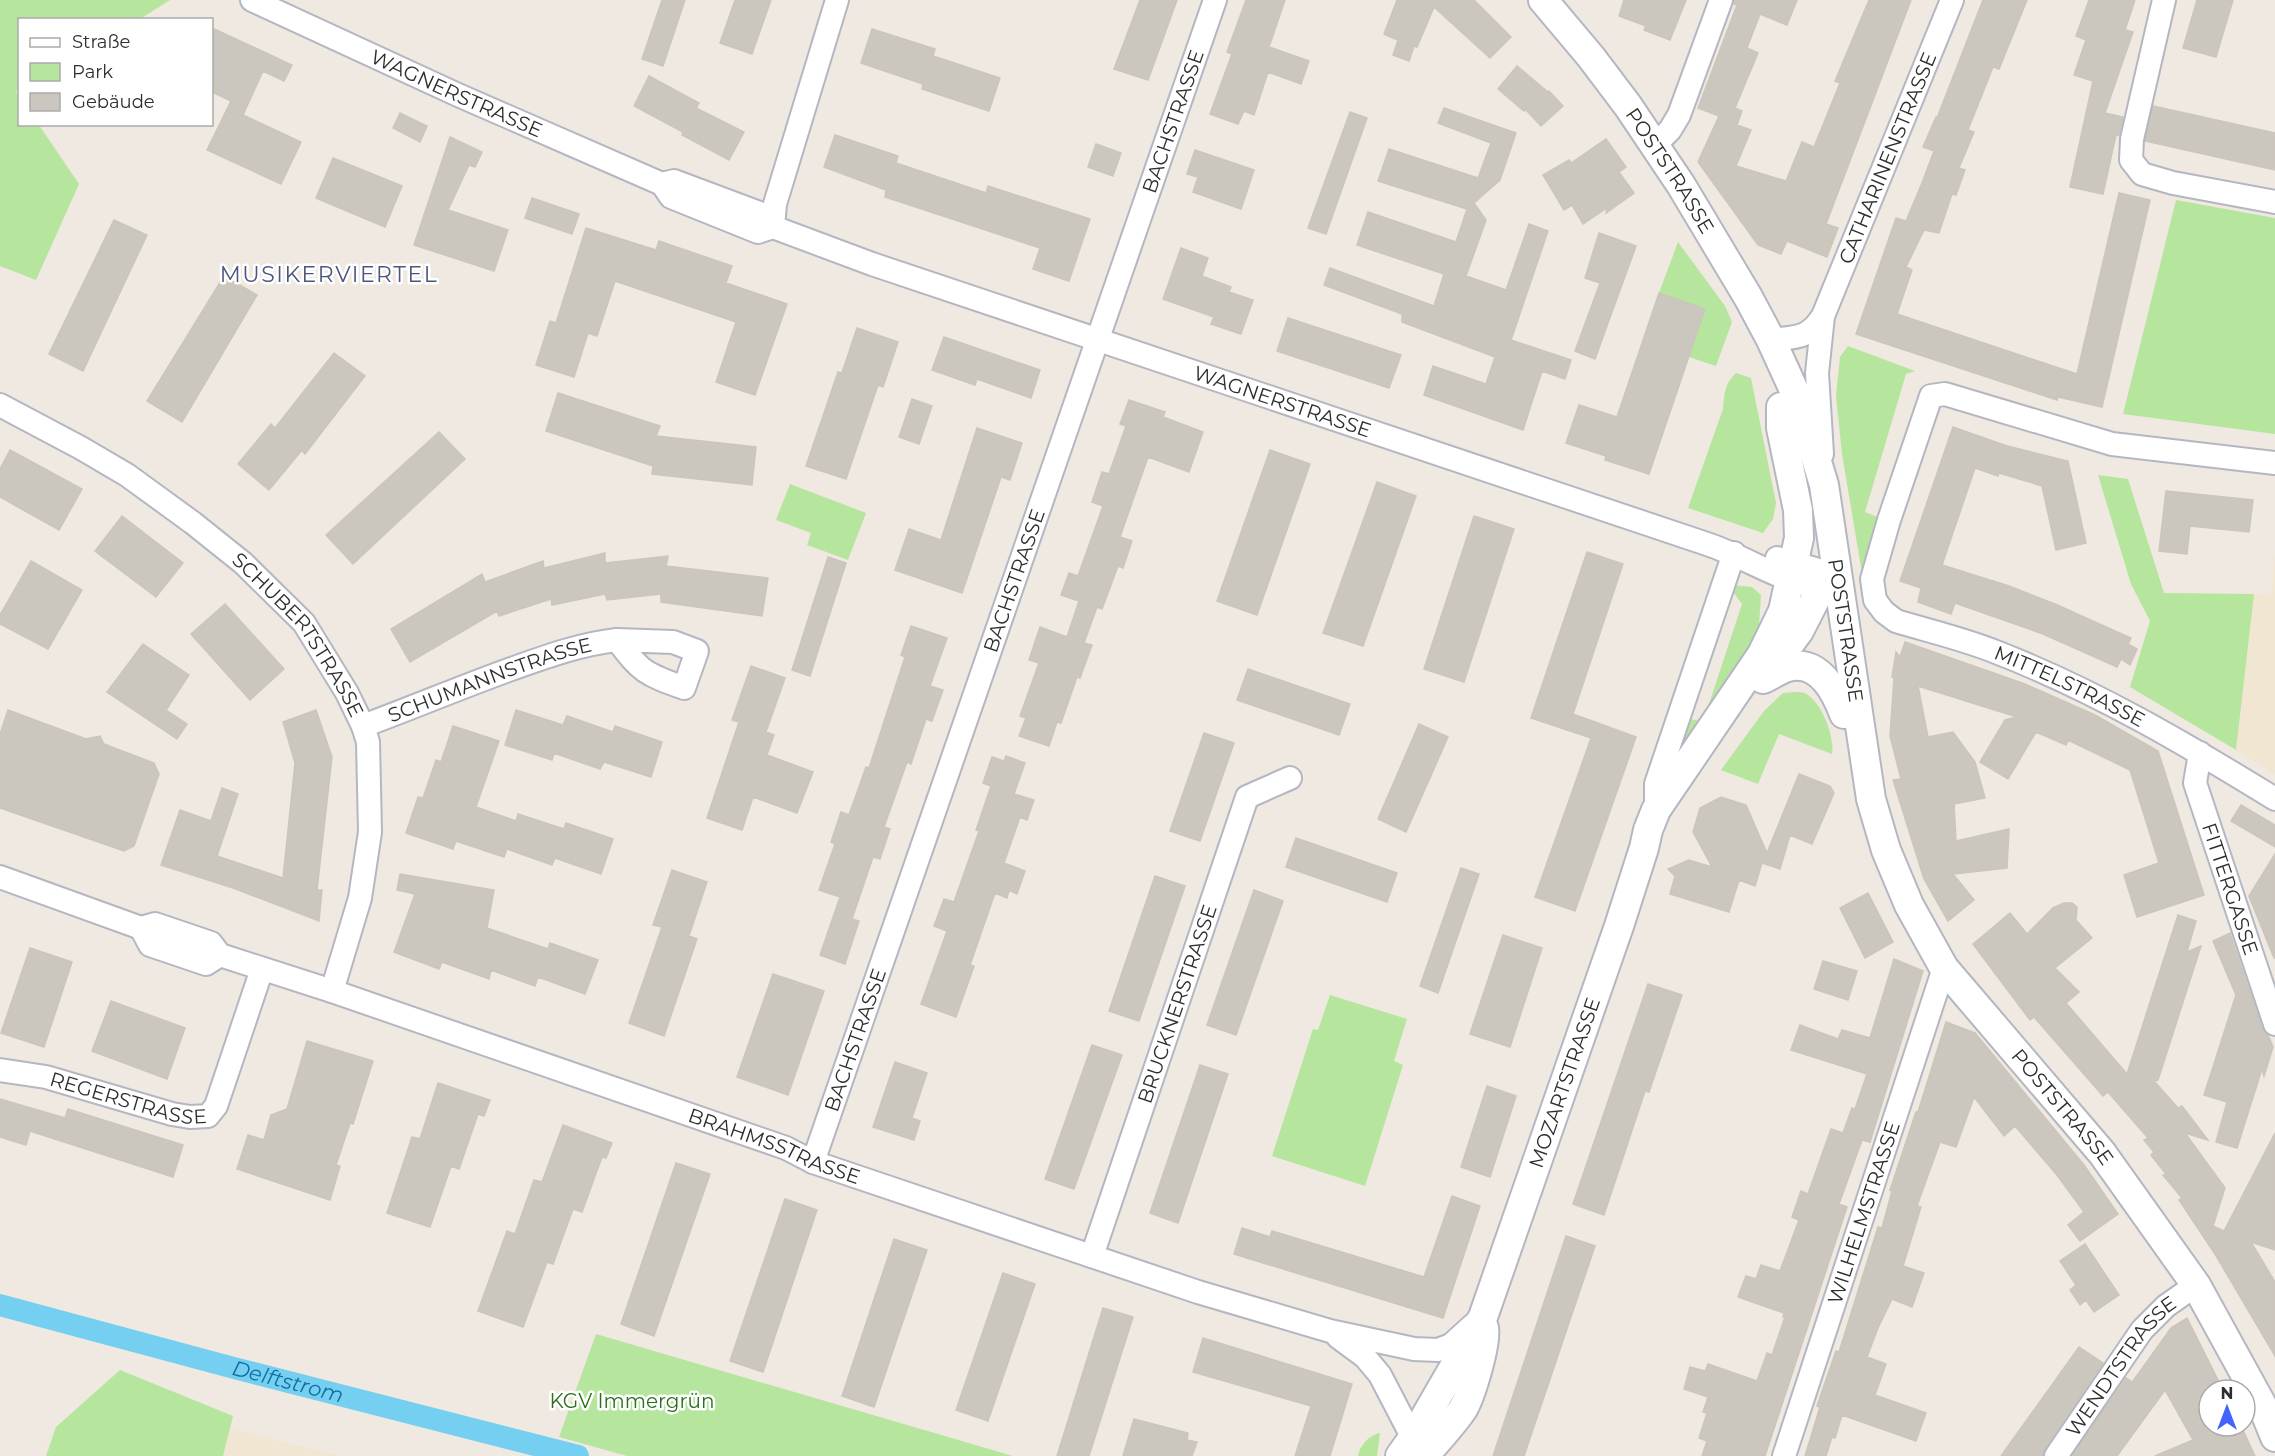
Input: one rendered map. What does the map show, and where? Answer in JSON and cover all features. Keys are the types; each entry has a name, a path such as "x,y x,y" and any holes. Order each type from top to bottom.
{"street":[{"name":"WAGNERSTRASSE","path":"252,0 458,95 662,184 675,181 762,214 773,227 872,264 1734,553 1755,567 1812,578"},
{"path":"773,227 775,204 837,0"},
{"name":"BACHSTRASSE","path":"813,1162 1215,0"},
{"name":"POSTSTRASSE","path":"1543,0 1591,57 1655,145 1718,247 1774,348 1798,399 1824,485 1812,578 1868,771 1871,799 1886,850 1908,905 1944,968 2102,1153 2196,1285 2262,1406 2275,1437"},
{"path":"1655,145 1670,130 1679,115 1721,0"},
{"name":"CATHARINENSTRASSE","path":"1774,348 1813,330 1823,315 1952,0"},
{"path":"2164,0 2132,139 2131,160 2142,174 2173,183 2275,202"},
{"name":"CATHARINENSTRASSE","path":"1823,315 1817,373 1824,485"},
{"name":"POSTSTRASSE","path":"1774,348 1781,408 1805,484 1812,578 1845,714 1868,771"},
{"name":"MITTELSTRASSE","path":"2275,463 2112,444 1945,394 1931,396 1889,520 1872,579 1875,600 1884,612 1896,621 1995,651 2080,689 2200,753 2275,799"},
{"name":"SCHUBERTSTRASSE","path":"0,405 127,475 243,563 304,623 347,693 368,742 370,832 360,898 332,991"},
{"name":"MOZARTSTRASSE","path":"1656,810 1656,784 1734,553"},
{"name":"MOZARTSTRASSE","path":"1644,848 1677,795 1799,630 1812,578"},
{"name":"MOZARTSTRASSE","path":"1415,1452 1483,1317 1616,937 1656,810 1762,654 1783,611 1812,578"},
{"name":"SCHUMANNSTRASSE","path":"363,726 562,651 592,643 616,640"},
{"path":"1763,679 1786,668 1806,667 1825,677 1837,695 1845,714"},
{"name":"FITTERGASSE","path":"2200,753 2195,783 2275,1024"},
{"name":"BRUCKNERSTRASSE","path":"1092,1256 1247,797 1290,778"},
{"name":"BRAHMSSTRASSE","path":"0,877 141,928 150,945 206,964 220,956 332,991 786,1148 813,1162 1198,1292 1330,1331 1405,1348 1438,1350 1451,1345 1483,1317"},
{"name":"WILHELMSTRASSE","path":"1784,1456 1944,968"},
{"name":"REGERSTRASSE","path":"0,1070 46,1077 172,1114 190,1117 208,1116 216,1106 262,969"},
{"name":"WENDTSTRASSE","path":"2056,1456 2142,1330 2166,1306 2196,1285"},
{"name":"BRAHMSSTRASSE","path":"1330,1331 1365,1357 1380,1375 1415,1452"}],"shaded area":[{"path":"2275,552 2275,774 2236,750 2254,594 2272,595"},
{"path":"231,1428 339,1456 223,1456"}],"green space":[{"path":"0,0 170,0 142,18 18,18 18,90 16,91 18,126 40,126 79,184 36,280 0,266"},
{"path":"2176,200 2275,218 2275,434 2123,414"},
{"path":"1678,242 1725,306 1732,322 1716,366 1689,357 1705,309 1659,293"},
{"path":"1848,346 1915,371 1906,374 1865,512 1880,518 1862,573 1842,454 1836,396 1840,357"},
{"path":"1736,373 1751,378 1776,503 1773,519 1763,533 1688,508 1723,409 1726,389"},
{"path":"2098,475 2128,479 2164,593 2254,594 2236,750 2130,687 2150,621 2131,584"},
{"path":"790,484 866,513 848,560 807,545 811,533 776,520"},
{"path":"1733,585 1752,587 1761,595 1757,629 1766,634 1666,780 1687,718 1703,722 1742,604 1731,589"},
{"path":"1783,693 1804,693 1812,698 1822,712 1829,730 1832,754 1779,734 1758,784 1721,770 1764,711"},
{"path":"1330,995 1407,1019 1394,1061 1403,1065 1365,1186 1272,1156 1313,1029 1318,1030"},
{"name":"KGV Immergrün","path":"596,1334 1013,1456 627,1456 559,1437"},
{"path":"120,1370 233,1416 223,1456 46,1456 56,1427"},
{"path":"1380,1433 1377,1456 1358,1456 1366,1441"}],"building":[{"path":"662,0 685,0 663,66 642,59"},
{"path":"735,0 771,0 752,54 720,43"},
{"path":"1140,0 1177,0 1148,80 1114,69"},
{"path":"1246,0 1285,0 1269,47 1309,61 1301,84 1268,72 1254,115 1244,111 1238,124 1210,114 1232,54 1227,52"},
{"path":"1397,0 1474,0 1511,37 1490,58 1434,7 1409,61 1393,55 1398,40 1384,34"},
{"path":"1624,0 1686,0 1670,40 1644,30 1646,26 1619,16"},
{"path":"1734,0 1797,0 1787,25 1760,14 1747,48 1758,53 1735,108 1742,111 1737,125 1751,130 1736,166 1786,181 1802,142 1814,147 1840,83 1835,81 1869,0 1911,0 1826,224 1838,228 1827,257 1787,241 1781,254 1758,245 1698,162 1719,116 1698,108 1737,5 1734,4"},
{"path":"1983,0 2027,0 1999,69 1993,67 1968,130 1974,132 1959,168 1965,170 1956,195 1952,194 1939,233 1924,230 1906,267 1912,270 1897,314 2077,374 2119,193 2150,200 2102,407 2058,397 2057,400 1856,334 1896,218 1906,221 1922,183 1934,151 1923,147 1937,118"},
{"path":"2089,0 2135,0 2125,30 2133,32 2105,113 2123,117 2119,135 2116,135 2103,194 2070,187 2093,81 2074,75 2086,40 2076,36"},
{"path":"2197,0 2233,0 2216,57 2183,48"},
{"path":"213,28 292,65 284,81 263,71 243,115 301,142 281,184 207,150 231,101 213,92"},
{"path":"872,29 935,49 933,56 1000,78 989,111 922,89 923,84 861,63"},
{"path":"1517,66 1549,91 1563,106 1541,126 1525,109 1524,111 1498,89"},
{"path":"649,76 699,103 696,108 744,132 729,160 634,106"},
{"path":"2153,106 2275,133 2275,170 2145,141"},
{"path":"1444,108 1516,133 1500,180 1474,203 1486,220 1466,276 1506,290 1529,224 1548,231 1511,340 1571,360 1565,379 1542,371 1523,430 1424,395 1433,366 1486,384 1495,357 1402,322 1402,314 1324,285 1330,268 1434,306 1444,274 1357,245 1368,212 1456,242 1467,209 1378,181 1389,149 1478,178 1491,143 1438,123"},
{"path":"1350,112 1367,118 1326,234 1308,228"},
{"path":"400,113 427,126 420,142 393,128"},
{"path":"835,135 898,156 896,163 986,193 988,186 1090,219 1069,281 1033,269 1040,248 885,197 886,190 824,167"},
{"path":"450,137 482,152 475,167 469,165 448,210 508,230 494,271 414,245"},
{"path":"1606,139 1626,167 1619,172 1634,193 1606,213 1607,208 1583,224 1572,205 1564,210 1543,175 1569,160 1571,163"},
{"path":"1096,144 1121,153 1113,176 1088,167"},
{"path":"1195,150 1254,170 1241,209 1193,192 1198,177 1187,174"},
{"path":"333,158 402,186 385,227 316,198"},
{"path":"532,198 579,214 572,234 525,218"},
{"path":"114,220 147,235 83,371 49,354"},
{"path":"586,228 656,250 659,241 732,266 726,283 787,304 755,395 716,382 736,322 615,281 597,336 588,333 574,377 536,365 550,321 556,323"},
{"path":"1599,233 1636,246 1595,359 1575,351 1600,283 1585,278"},
{"path":"1181,248 1208,258 1202,276 1231,287 1229,292 1253,300 1241,334 1211,324 1214,317 1163,299"},
{"path":"224,276 257,295 182,422 147,401"},
{"path":"1659,293 1705,309 1649,474 1605,460 1606,456 1566,443 1579,405 1617,417"},
{"path":"1288,318 1401,355 1389,388 1277,351"},
{"path":"857,328 898,342 883,387 878,385 846,479 806,466 838,372 842,373"},
{"path":"944,337 1040,370 1031,398 977,379 975,385 932,370"},
{"path":"334,353 365,376 305,454 302,450 269,490 238,464 271,424 275,428"},
{"path":"558,393 660,426 656,436 756,447 752,485 652,474 653,466 546,431"},
{"path":"912,399 932,406 919,444 899,437"},
{"path":"1129,400 1165,412 1163,417 1203,432 1189,472 1148,457 1120,537 1132,541 1123,568 1118,566 1102,609 1097,607 1084,643 1092,645 1080,678 1077,677 1061,723 1057,722 1049,746 1019,736 1026,718 1020,716 1039,663 1029,660 1040,627 1067,637 1079,601 1061,595 1069,573 1078,576 1103,506 1092,502 1102,472 1109,474 1126,426 1120,424"},
{"path":"1953,427 2007,446 2068,461 2086,543 2056,550 2042,486 1975,468 1942,565 2009,586 2131,638 2128,644 2137,649 2130,665 2121,659 2117,667 2043,634 1955,603 1951,614 1918,602 1921,588 1900,581"},
{"path":"977,428 1022,443 1010,480 1001,477 962,593 895,570 909,529 941,540"},
{"path":"439,432 465,459 353,564 326,535"},
{"path":"10,450 82,489 59,530 0,497 0,469"},
{"path":"1270,450 1310,464 1257,615 1217,601"},
{"path":"1377,482 1416,496 1363,646 1323,633"},
{"path":"2166,491 2253,500 2249,532 2190,526 2187,554 2159,551"},
{"path":"122,516 183,563 156,597 95,551"},
{"path":"1474,516 1514,529 1464,682 1424,669"},
{"path":"1587,552 1623,564 1573,714 1636,737 1575,911 1535,897 1591,738 1531,718"},
{"path":"605,553 605,563 668,556 666,566 768,578 762,616 661,602 661,594 607,600 605,594 552,605 551,599 499,616 497,611 410,662 391,629 482,574 485,582 543,561 544,568"},
{"path":"828,557 846,563 810,676 792,670"},
{"path":"31,561 82,590 48,649 0,624 0,615"},
{"path":"225,604 284,669 250,700 191,634"},
{"path":"911,626 947,638 930,686 943,690 932,721 926,719 911,764 907,762 884,827 890,829 880,859 873,857 852,919 859,921 845,964 820,955 840,897 819,890 835,844 831,842 841,812 849,815 866,767 869,768 905,657 901,655"},
{"path":"1905,642 2025,684 2095,715 2158,751 2204,895 2137,917 2124,875 2159,863 2130,770 2068,740 2066,745 2036,732 2008,779 1980,762 2005,720 2017,717 1918,686 1928,737 1953,732 1975,762 1985,798 1954,804 1956,841 2009,829 2007,868 1953,874 1974,900 1948,921 1924,879 1893,780 1901,779 1890,736 1894,678 1892,677 1896,652 1900,657"},
{"path":"143,644 189,675 166,710 187,724 177,739 107,692"},
{"path":"751,666 785,678 766,732 774,735 767,755 813,772 797,813 753,797 742,830 707,818 739,722 732,720"},
{"path":"1248,669 1350,704 1339,735 1237,700"},
{"path":"8,710 86,739 100,736 104,744 154,763 159,774 134,846 124,851 0,808 0,734"},
{"path":"316,710 332,757 317,890 322,890 319,921 233,888 161,865 180,810 211,821 222,788 238,794 217,856 283,878 295,763 283,722"},
{"path":"516,710 563,725 567,716 613,732 615,726 662,742 651,777 604,762 600,769 554,753 552,760 505,745"},
{"path":"1419,724 1448,737 1406,832 1378,819"},
{"path":"453,726 499,741 476,807 516,821 518,814 564,829 566,823 613,839 601,874 555,858 552,865 507,849 504,857 456,841 453,849 406,833 418,797 423,798 436,760 441,762"},
{"path":"1204,733 1234,743 1200,841 1170,831"},
{"path":"1006,756 1025,763 1014,794 1034,800 1027,820 1020,817 1004,863 1025,871 1017,894 1009,890 1007,898 995,893 970,965 974,966 956,1017 921,1004 947,931 934,926 944,899 954,902 979,831 976,830 991,786 983,783 992,757 1004,761"},
{"path":"1799,774 1830,786 1834,793 1812,844 1790,835 1780,869 1762,863 1755,886 1739,880 1729,912 1670,894 1675,876 1668,869 1689,860 1712,867 1693,832 1700,808 1721,797 1746,805 1767,853"},
{"path":"2241,805 2275,825 2275,847 2231,821"},
{"path":"1296,838 1397,873 1387,902 1286,867"},
{"path":"2275,854 2275,958 2274,958 2249,896"},
{"path":"1461,868 1479,874 1438,993 1420,986"},
{"path":"672,870 707,882 689,936 697,939 664,1036 629,1023 662,927 653,925"},
{"path":"400,874 494,890 487,928 548,949 550,943 598,960 585,994 538,977 535,986 491,970 489,979 442,962 439,969 394,952 415,894 397,890"},
{"path":"1155,876 1185,886 1139,1021 1109,1011"},
{"path":"1254,890 1283,901 1236,1035 1207,1025"},
{"path":"1868,893 1893,942 1865,958 1840,908"},
{"path":"2064,903 2072,903 2077,907 2076,920 2092,938 2055,968 2079,992 2066,1003 2127,1074 2178,915 2196,921 2187,952 2201,946 2158,1080 2154,1081 2178,1108 2182,1106 2208,1140 2185,1133 2225,1188 2213,1226 2224,1231 2275,1133 2275,1250 2251,1242 2275,1282 2275,1356 2215,1254 2179,1200 2182,1198 2163,1175 2166,1174 2151,1155 2154,1152 2144,1140 2148,1138 2108,1092 2103,1096 2034,1017 2030,1020 1973,944 2010,913 2027,934 2053,908"},
{"path":"2230,933 2262,1028 2273,1047 2264,1076 2262,1069 2237,1148 2216,1142 2227,1102 2204,1095 2236,995 2213,941"},
{"path":"1503,935 1542,948 1510,1047 1470,1034"},
{"path":"30,948 72,962 44,1047 1,1033"},
{"path":"1894,959 1923,971 1870,1142 1862,1140 1839,1204 1847,1207 1765,1456 1702,1456 1707,1441 1699,1438 1707,1413 1703,1412 1708,1397 1684,1389 1690,1367 1705,1371 1708,1364 1757,1381 1767,1353 1772,1355 1785,1317 1783,1317 1784,1313 1738,1297 1746,1276 1756,1279 1761,1265 1780,1271 1799,1220 1792,1217 1801,1191 1808,1194 1831,1129 1843,1133 1852,1108 1855,1109 1867,1074 1791,1050 1800,1025 1838,1039 1842,1030 1870,1038"},
{"path":"1823,961 1857,971 1848,1000 1814,989"},
{"path":"773,974 824,991 788,1095 737,1077"},
{"path":"1648,984 1682,995 1649,1092 1645,1091 1604,1215 1573,1204"},
{"path":"111,1001 185,1028 167,1079 92,1051"},
{"path":"1946,1022 1975,1033 2084,1165 2118,1214 2080,1241 2068,1225 2084,1212 2057,1175 2015,1126 2004,1136 1974,1097 1956,1147 1940,1142 1917,1206 1921,1207 1903,1266 1924,1273 1912,1307 1892,1299 1867,1357 1886,1364 1875,1395 1926,1413 1916,1441 1842,1415 1835,1438 1832,1437 1826,1456 1805,1456 1820,1407 1817,1406 1836,1351 1839,1352 1878,1227 1882,1228 1892,1191 1890,1190 1916,1112 1918,1112"},
{"path":"307,1041 373,1061 353,1124 350,1123 336,1165 340,1166 330,1200 237,1169 248,1135 264,1140 271,1115 287,1109"},
{"path":"1092,1045 1122,1055 1074,1189 1045,1179"},
{"path":"895,1062 927,1073 912,1118 920,1121 914,1140 873,1127"},
{"path":"1200,1065 1228,1074 1178,1223 1150,1213"},
{"path":"438,1083 490,1100 484,1116 478,1114 459,1169 451,1166 430,1227 387,1213 412,1137 420,1139"},
{"path":"1487,1086 1516,1096 1490,1177 1461,1167"},
{"path":"0,1099 65,1118 68,1109 183,1145 173,1177 30,1131 26,1145 0,1137"},
{"path":"563,1125 612,1143 606,1158 602,1157 582,1212 573,1209 553,1264 547,1262 523,1327 478,1311 507,1231 515,1234 534,1180 542,1182"},
{"path":"676,1163 710,1174 654,1336 621,1324"},
{"path":"1452,1196 1480,1206 1443,1318 1234,1254 1242,1228 1270,1237 1272,1231 1424,1277"},
{"path":"785,1199 817,1210 763,1372 730,1361"},
{"path":"1566,1236 1595,1246 1524,1456 1493,1456"},
{"path":"894,1239 927,1250 874,1407 842,1396"},
{"path":"2085,1244 2119,1295 2094,1312 2086,1300 2080,1305 2070,1290 2076,1285 2060,1261"},
{"path":"1003,1273 1035,1284 988,1421 956,1410"},
{"path":"1103,1308 1133,1317 1089,1456 1057,1456"},
{"path":"2187,1318 2217,1378 2197,1378 2197,1438 2247,1438 2255,1456 2155,1456 2193,1440 2165,1390 2117,1456 2072,1456 2126,1378 2135,1384 2133,1381 2171,1328"},
{"path":"1203,1338 1352,1384 1330,1456 1295,1456 1311,1406 1193,1372"},
{"path":"2079,1347 2103,1363 2045,1448 2043,1456 2001,1456"},
{"path":"1134,1419 1188,1433 1187,1440 1197,1442 1192,1456 1123,1456"}],"waterway":[{"name":"Delftstrom","path":"0,1305 234,1368 578,1456"}],"district":[{"name":"MUSIKERVIERTEL","path":"329,274"}]}
